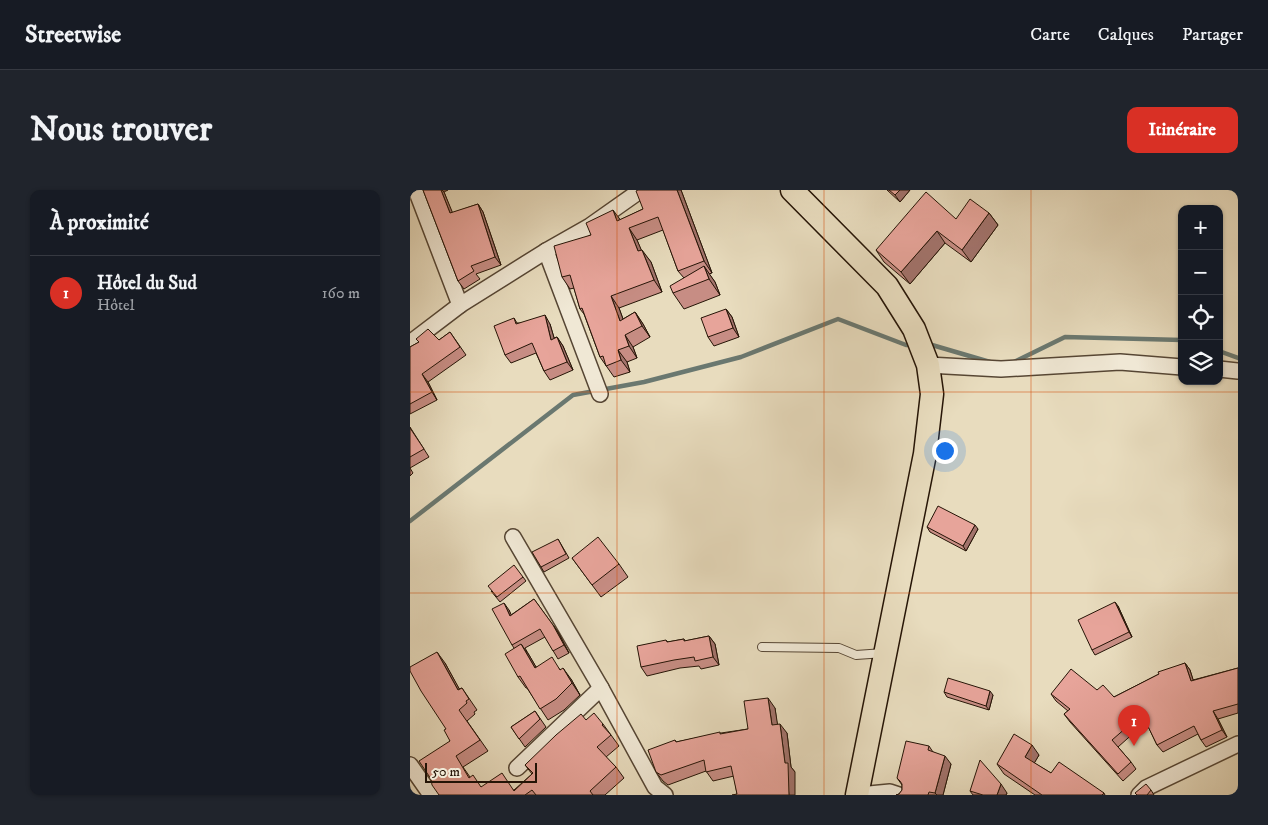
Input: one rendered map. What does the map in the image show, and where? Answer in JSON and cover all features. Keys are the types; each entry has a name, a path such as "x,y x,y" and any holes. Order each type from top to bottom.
{"main road":[{"path":"792,190 887,286 914,330 929,370 932,394 924,454 858,795"}],"street":[{"path":"416,190 460,306"},
{"path":"410,343 460,306 590,226 641,190"},
{"path":"546,252 600,394"},
{"path":"929,370 1001,369 1120,362 1178,367"},
{"path":"1223,370 1238,371"},
{"path":"513,536 656,787 665,795"},
{"path":"517,768 601,688"},
{"path":"1139,795 1146,788 1238,744"},
{"path":"410,765 431,795"},
{"path":"858,795 890,792 899,795"}],"lane":[{"path":"762,648 839,648 856,654 885,653"}],"building":[{"path":"423,190 441,190 450,213 478,204 495,257 471,266 474,271 458,281"},
{"path":"677,190 704,261 678,271 658,217 629,228 638,251 642,250 654,280 611,296 620,321 635,312 642,326 625,335 629,346 618,350 621,360 606,366 603,356 600,357 582,308 580,309 570,275 562,277 554,246 591,235 586,223 613,210 617,221 643,209 636,191"},
{"path":"889,190 900,190 895,195"},
{"path":"926,192 956,219 970,199 989,213 962,250 937,231 901,272 876,250"},
{"path":"704,266 709,279 673,293 670,286"},
{"path":"726,309 733,328 708,337 701,318"},
{"path":"545,315 551,340 557,337 567,362 544,371 532,343 505,355 494,326 514,318 516,324"},
{"path":"428,329 439,340 450,332 460,347 422,374 432,392 410,404 410,347 419,342 416,339"},
{"path":"410,428 424,449 410,457"},
{"path":"938,506 975,525 963,546 927,527"},
{"path":"598,537 619,564 592,585 572,558"},
{"path":"558,539 566,554 541,567 532,552"},
{"path":"514,565 523,577 497,597 488,586"},
{"path":"534,599 553,625 564,645 553,651 540,629 512,645 492,609 504,603 510,616"},
{"path":"1115,602 1129,632 1092,650 1078,620"},
{"path":"709,636 713,657 695,661 694,657 641,667 637,646 666,640 667,642 684,639 684,641"},
{"path":"521,644 535,668 552,657 560,670 563,668 572,683 556,699 540,709 505,654"},
{"path":"437,652 458,690 462,688 469,699 459,710 480,740 456,756 469,778 473,775 481,787 502,773 514,791 533,773 525,765 581,714 586,720 594,713 611,735 597,747 616,767 590,791 593,795 536,795 532,790 525,795 439,795 419,761 450,741 444,730 446,729 410,671 410,667"},
{"path":"1185,663 1191,681 1238,668 1238,704 1213,711 1222,730 1201,740 1194,726 1157,745 1142,714 1112,740 1131,762 1118,774 1064,714 1070,709 1051,694 1071,669 1097,690 1103,685 1114,697 1159,674 1158,672"},
{"path":"948,678 990,691 986,706 944,692"},
{"path":"768,698 772,725 780,724 785,763 788,763 789,795 732,795 737,794 731,766 706,772 704,760 661,775 656,772 648,750 675,740 676,742 720,732 720,734 748,729 744,701"},
{"path":"535,711 540,719 519,739 511,727"},
{"path":"1014,734 1032,745 1025,757 1051,773 1059,762 1104,793 1102,795 1042,795 997,764"},
{"path":"906,741 929,746 928,750 945,756 935,793 929,792 928,795 896,795 902,790 902,784 897,778"},
{"path":"980,760 1001,784 997,795 983,795 970,791"},
{"path":"1146,784 1151,790 1147,795 1137,795 1135,793"}],"waterway":[{"path":"410,521 573,395 644,382 741,357 838,319 906,345 913,345"},
{"path":"1014,362 1065,337 1178,340"},
{"path":"928,345 990,362"},
{"path":"1223,352 1238,358"}],"place":[{"name":"Hôtel du Sud","path":"1134,746"}]}
